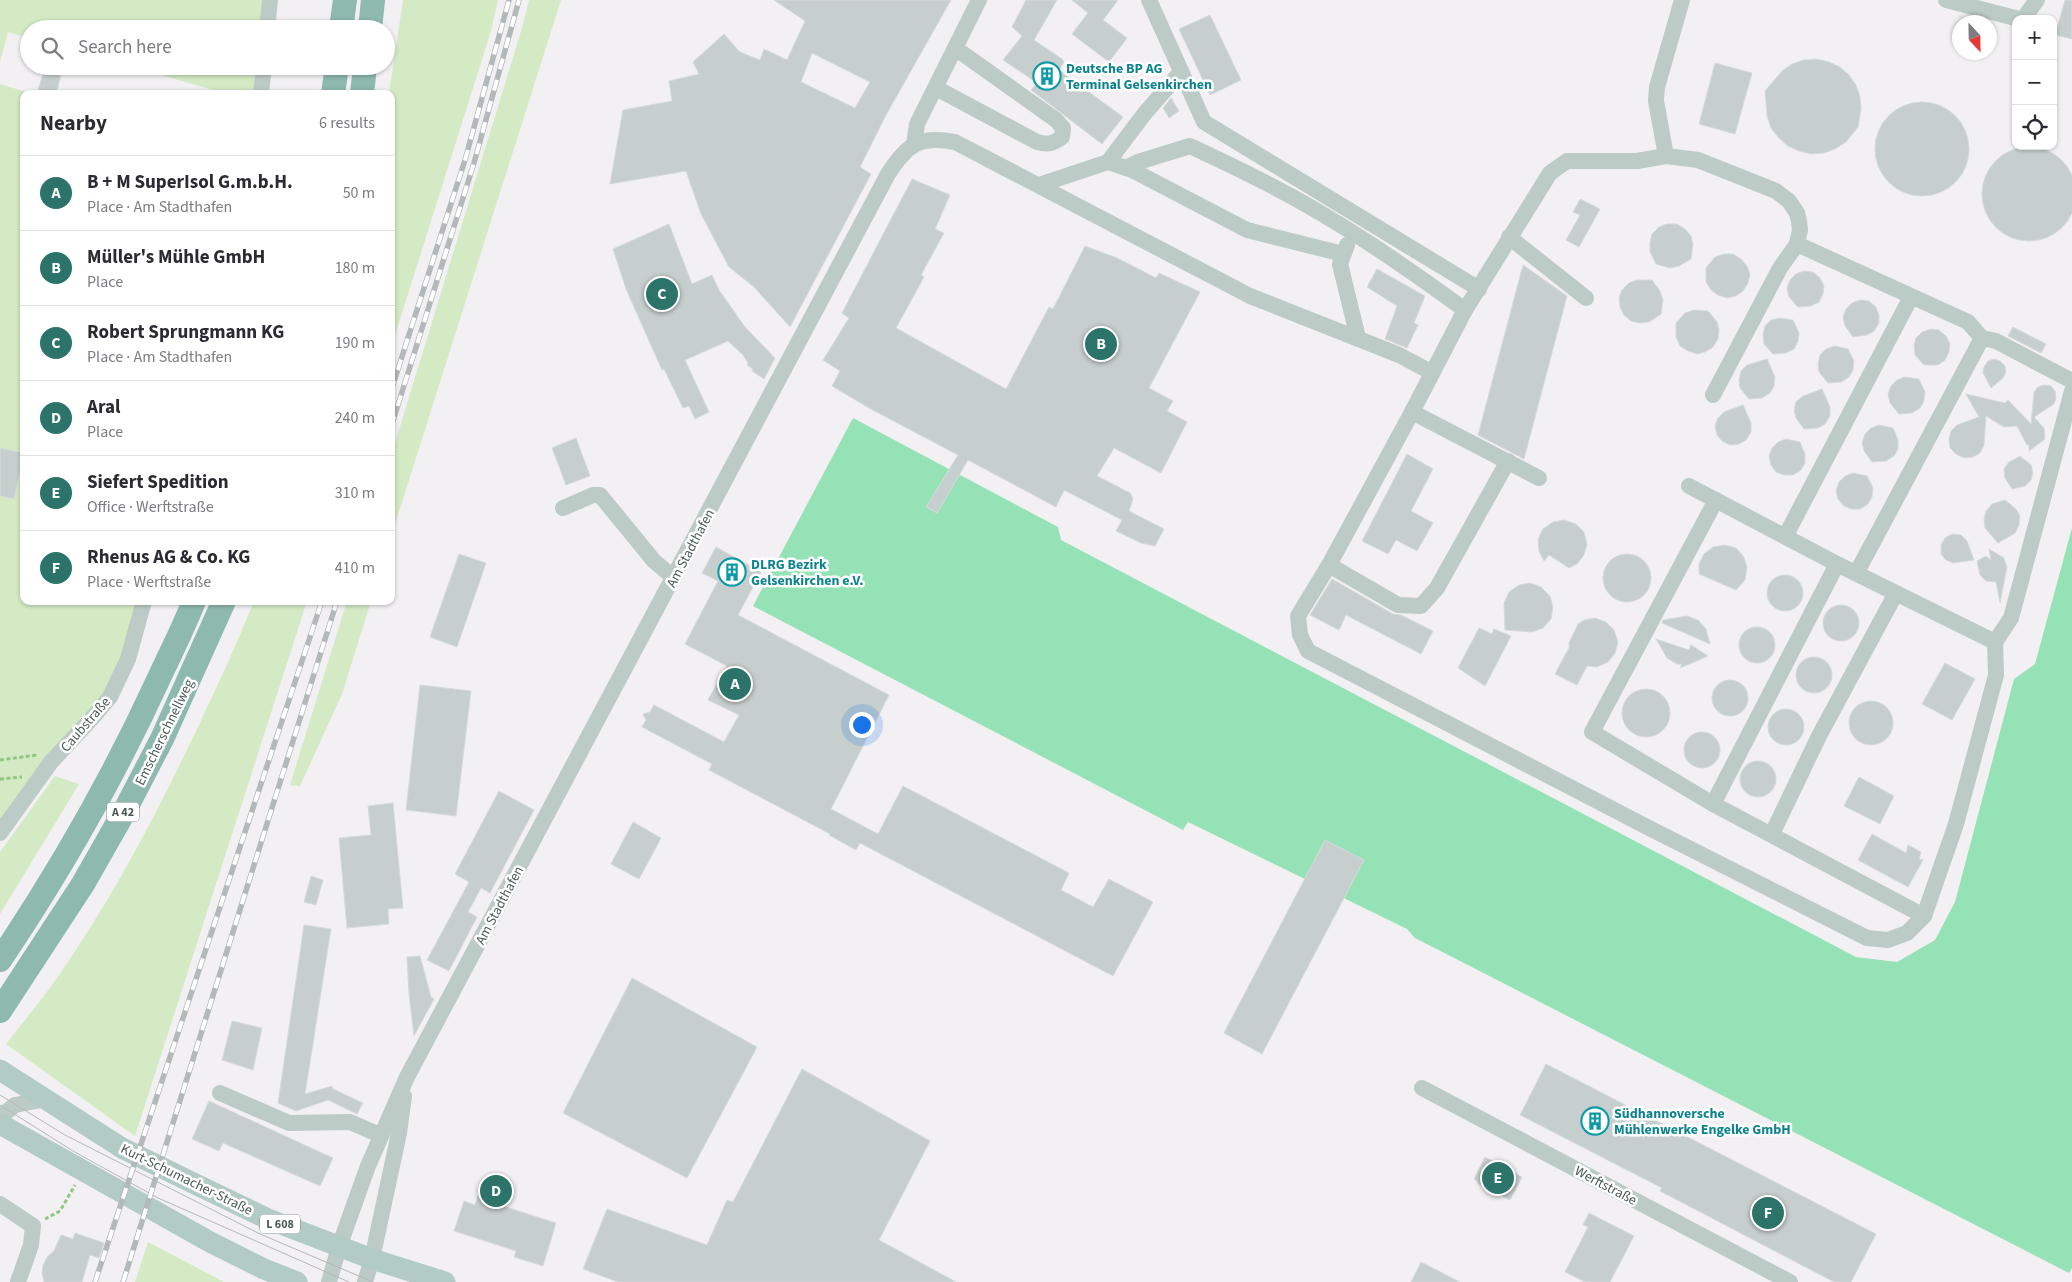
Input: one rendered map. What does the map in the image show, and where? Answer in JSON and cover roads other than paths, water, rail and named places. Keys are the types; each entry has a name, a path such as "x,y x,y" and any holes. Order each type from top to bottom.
{"highway":[{"path":"343,20 345,0"},
{"path":"371,20 373,0"},
{"path":"334,90 336,75"},
{"path":"363,90 365,75"},
{"name":"Emscherschnellweg","path":"0,960 59,867 99,796 137,725 192,605"},
{"name":"Emscherschnellweg","path":"0,1011 83,884 124,812 162,738 222,605"}],"main road":[{"name":"Kurt-Schumacher-Straße","path":"0,1070 122,1148 268,1219 372,1259 445,1282"},
{"path":"0,1124 210,1242 264,1269 297,1282"}],"street":[{"path":"268,20 270,0"},
{"path":"914,145 917,124 979,0"},
{"path":"1149,0 1180,73 1204,122 1479,289"},
{"path":"1666,156 1656,101 1657,87 1682,0"},
{"path":"1946,0 2012,17"},
{"path":"2026,15 2037,0"},
{"path":"936,88 1037,142 1045,145 1054,144 1062,137 1063,128 1056,120 955,48"},
{"path":"1039,185 1108,162 1145,113 1180,73"},
{"path":"261,90 263,75"},
{"name":"Am Stadthafen","path":"329,1282 339,1246 380,1135 407,1076 888,174 901,154 914,145 937,139 955,142 1250,296 1399,355 1431,372"},
{"path":"1126,168 1138,162 1190,146 1274,187 1408,269 1465,310"},
{"path":"1713,395 1780,268 1797,244 1800,230 1797,213 1789,201 1776,191 1698,160 1666,156 1637,161 1567,161 1550,173 1465,310 1329,565 1298,616 1300,634 1308,652 1866,938 1888,940 1907,933 1924,916 1956,824 1996,675 1995,642 2011,618 2072,391"},
{"path":"1108,162 1126,168 1246,230 1342,254"},
{"path":"1352,234 1342,254 1340,264 1358,338"},
{"path":"1509,237 1586,298"},
{"path":"1797,244 1968,322 1982,338 1996,341 2072,381"},
{"path":"1786,535 1911,297"},
{"path":"1857,572 1982,338"},
{"path":"1412,412 1539,478"},
{"path":"1329,565 1398,604 1421,606 1437,588 1508,461"},
{"path":"1689,486 1786,535 1837,564 1857,572 1995,642"},
{"path":"563,508 593,495 600,495 654,561 674,578"},
{"path":"1716,500 1592,732 1713,804 1924,916"},
{"path":"1713,804 1837,564"},
{"path":"1772,834 1819,736 1896,592"},
{"name":"Caubstraße","path":"0,833 51,762 110,697 128,659 143,605"},
{"name":"Am Stadthafen","path":"365,1282 372,1259 399,1133 407,1076"},
{"name":"Werftstraße","path":"1422,1088 1790,1282"},
{"path":"220,1093 289,1123 350,1122 380,1135"},
{"path":"0,1118 15,1105 47,1099"},
{"path":"0,1204 33,1226 31,1245 18,1282"}],"tram line":[{"path":"0,1095 65,1135 260,1234 373,1282"},
{"path":"0,1105 73,1151 158,1198 349,1282"}],"railway":[{"path":"395,379 465,160 509,0"},
{"path":"395,414 474,163 519,0"},
{"path":"95,1282 321,605"},
{"path":"123,1282 336,605"}],"place":[{"name":"Deutsche BP AG Terminal Gelsenkirchen","path":"1047,76"},
{"name":"Robert Sprungmann KG","path":"662,294"},
{"name":"Müller's Mühle GmbH","path":"1101,344"},
{"name":"DLRG Bezirk Gelsenkirchen e.V.","path":"732,572"},
{"name":"B + M SuperIsol G.m.b.H.","path":"735,684"},
{"name":"Südhannoversche Mühlenwerke Engelke GmbH","path":"1595,1121"},
{"name":"Siefert Spedition","path":"1498,1178"},
{"name":"Aral","path":"496,1191"},
{"name":"Rhenus AG & Co. KG","path":"1768,1213"}]}
